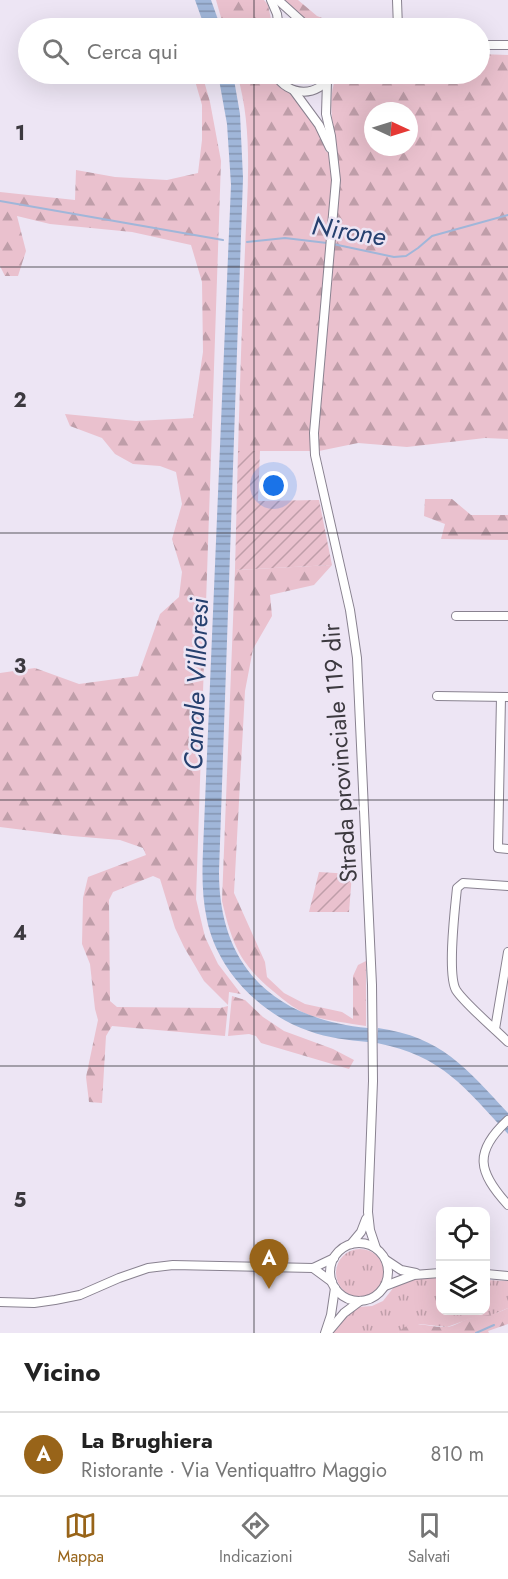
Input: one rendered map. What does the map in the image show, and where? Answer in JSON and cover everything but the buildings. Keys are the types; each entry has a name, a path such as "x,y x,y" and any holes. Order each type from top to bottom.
{"street":[{"path":"271,0 278,18"},
{"path":"278,0 298,18"},
{"path":"397,0 398,18"},
{"path":"490,45 508,45"},
{"name":"Strada provinciale 119 dir","path":"283,84 294,91 319,125 332,152"},
{"path":"294,91 312,91 320,84"},
{"name":"Strada provinciale 119 dir","path":"328,84 326,114 336,180 314,433 315,455 350,610 357,658 372,1015 373,1066 368,1212 370,1230 376,1248"},
{"path":"456,616 508,616"},
{"path":"437,696 505,697 504,792 498,831 498,848 508,849"},
{"path":"498,831 508,831"},
{"path":"508,886 463,883 460,885 457,888 453,926 455,987 461,996 508,1042"},
{"path":"495,1029 508,952"},
{"path":"508,1120 487,1144 484,1166 491,1185 508,1205"},
{"name":"Strada provinciale 119 dir","path":"351,1244 364,1227 368,1212"},
{"path":"0,1302 34,1303 64,1299 148,1268 173,1265 313,1269 334,1258 351,1244 366,1244 376,1248 386,1260 401,1270 420,1274"},
{"path":"326,1333 331,1315 333,1285 330,1272 334,1258"},
{"path":"385,1286 388,1270 386,1260"},
{"path":"313,1269 343,1296 360,1301"},
{"path":"326,1333 344,1313 360,1301 374,1297 385,1286 408,1276 436,1273"},
{"path":"490,1274 508,1275"}],"green space":[{"path":"216,0 264,0 268,5 271,18 221,18"},
{"path":"284,0 298,0 322,18 305,18"},
{"path":"490,54 508,55 508,439 485,438 407,447 358,443 319,451 238,451 248,184 248,139 239,84 278,84 291,93 319,131 326,152 337,149 331,102 334,84 490,84"},
{"path":"196,84 205,84 221,161 196,899 205,937 218,964 241,994 229,992 228,1005 204,981 175,928 160,879 153,876 113,892 109,900 110,1001 117,1007 220,1008 228,1006 225,1036 112,1026 106,1036 102,1103 89,1102 86,1077 98,1020 90,964 82,944 83,898 88,877 146,855 143,848 120,840 0,827 0,673 35,668 79,684 138,676 160,614 179,597 182,572 172,539 182,504 176,472 160,466 133,464 115,454 102,438 70,426 65,414 136,421 193,418 203,352 202,282 191,245 132,232 50,224 17,216 26,251 18,276 5,276 0,266 0,192 75,200 76,170 115,177 167,180 198,173 202,140 202,105"},
{"path":"238,451 260,451 258,501 319,500 332,565 235,570"},
{"path":"425,499 452,499 471,515 508,515 508,540 441,539 445,524 424,516"},
{"path":"332,565 314,585 270,595 272,616 253,649 245,691 234,893 265,962 267,977 284,993 305,1004 342,1012 353,1019 353,976 358,965 366,961 366,1026 332,1021 307,1014 296,1009 261,981 238,951 229,929 222,901 235,570"},
{"path":"319,872 352,874 349,912 309,912"},
{"path":"232,996 245,1000 263,1017 284,1031 333,1049 354,1060 349,1069 261,1043 256,1036 249,1034 228,1036"},
{"path":"355,1249 365,1249 377,1256 384,1268 384,1278 377,1290 365,1297 355,1297 340,1286 336,1278 336,1268 347,1253"},
{"path":"436,1278 436,1315 490,1315 490,1280 508,1281 508,1308 490,1316 469,1319 447,1327 420,1324 398,1333 333,1333 348,1314 359,1307 372,1306 383,1301 394,1287 411,1279"},
{"path":"508,1308 508,1324 488,1331 489,1333 398,1333 409,1325 449,1327 468,1319"}],"water":[{"path":"195,0 211,0 217,18 201,18"},
{"name":"Canale Villoresi","path":"220,84 235,84 240,114 243,178 219,872 222,906 229,936 242,961 259,983 280,1000 305,1013 335,1023 368,1028 368,1042 331,1037 309,1031 291,1024 258,1002 231,973 220,956 212,938 205,911 203,859 231,185 227,124"},
{"path":"378,1028 400,1032 419,1039 451,1057 508,1113 508,1134 465,1088 436,1065 419,1056 377,1043"}],"waterway":[{"name":"Nirone","path":"0,201 223,240"},
{"name":"Nirone","path":"333,244 394,257 406,256 432,236 508,215"},
{"name":"Nirone","path":"247,242 285,238 327,243"},
{"path":"476,1333 494,1325"}],"place":[{"name":"La Brughiera","path":"269,1289"}]}
